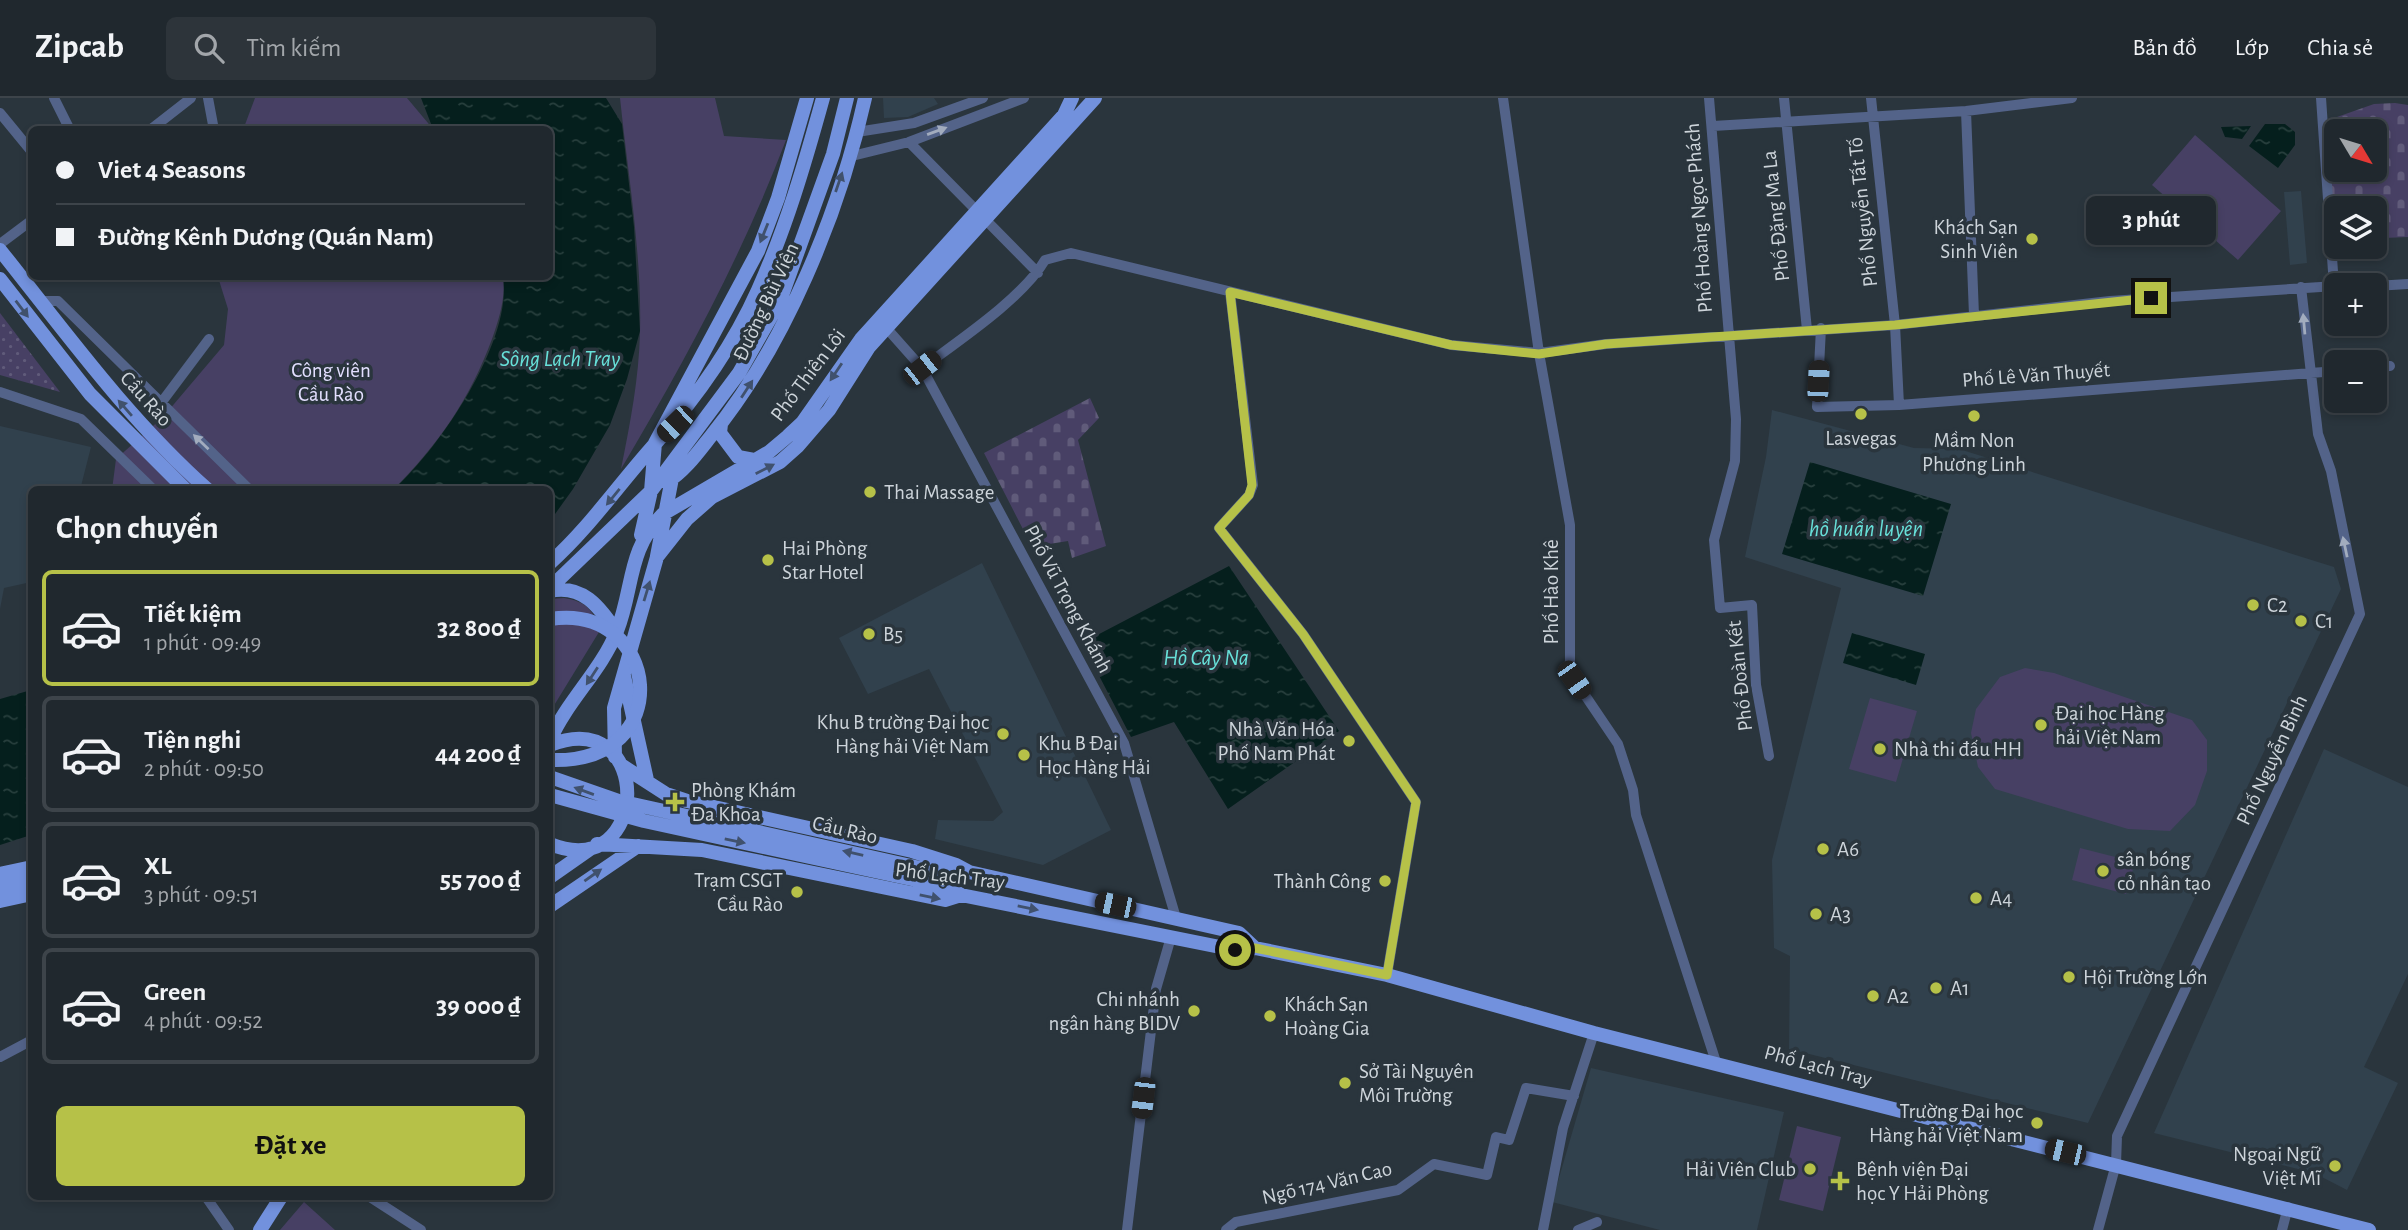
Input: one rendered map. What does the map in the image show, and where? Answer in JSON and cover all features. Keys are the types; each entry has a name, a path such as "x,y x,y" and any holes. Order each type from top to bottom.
{"main road":[{"name":"Đường Bùi Viện","path":"655,443 758,251 778,198 807,98"},
{"name":"Đường Bùi Viện","path":"553,560 588,526 655,443 675,424 716,365 758,290 786,219 823,98"},
{"name":"Đường Bùi Viện","path":"553,586 651,491 739,373 780,300 833,153 847,98"},
{"name":"Đường Bùi Viện","path":"651,491 672,479 721,424 743,395 774,345 805,276 858,132 865,98"},
{"name":"Phố Thiên Lôi","path":"1067,120 1072,98"},
{"name":"Phố Thiên Lôi","path":"553,738 617,631 639,543 663,514 769,452 802,423 839,366 883,324 1067,120 1095,98"},
{"name":"Cầu Rào","path":"0,250 141,426 204,486"},
{"name":"Cầu Rào","path":"0,279 44,338 123,430 182,486"},
{"name":"Phố Thiên Lôi","path":"553,875 616,828 628,807 629,790 618,761 614,708 657,557 687,519 712,497 780,462 798,446 829,410 883,324"},
{"path":"721,424 720,433 738,457 754,460"},
{"path":"639,543 651,491 655,443"},
{"path":"657,557 663,514 675,462"},
{"path":"553,589 582,593 603,609 617,631"},
{"path":"553,619 580,618 610,631 631,653 641,686 634,719 612,747 591,757 553,760"},
{"path":"623,672 647,780"},
{"name":"Phố Lạch Tray","path":"553,743 576,739 590,741 666,794 687,801 912,851 956,865 969,873 1239,933 1255,948"},
{"name":"Cầu Rào","path":"553,778 620,801 918,874 951,887 961,895"},
{"name":"Cầu Rào","path":"553,796 644,821 918,874 951,876 969,873"},
{"path":"672,848 666,833 666,821 675,807 687,801"},
{"name":"Phố Lạch Tray","path":"553,845 580,849 597,844 702,850 946,900 961,895 1235,950 1255,948 1387,975 1594,1033 2288,1207 2369,1230"},
{"path":"553,904 638,846"},
{"path":"0,874 28,868"},
{"path":"0,888 28,882"},
{"path":"0,901 28,895"},
{"path":"260,1230 279,1200"}],"street":[{"path":"155,126 191,98"},
{"path":"208,98 213,126"},
{"path":"858,132 914,123 983,98"},
{"path":"848,157 909,142 1024,98"},
{"name":"Phố Hào Khê","path":"1503,98 1539,354 1570,525 1570,673 1618,744 1633,790 1636,815 1716,1062"},
{"name":"Phố Hoàng Ngọc Phách","path":"1709,98 1727,335"},
{"name":"Phố Đặng Ma La","path":"1784,98 1807,330"},
{"name":"Phố Nguyễn Tất Tố","path":"1871,98 1895,325 1899,405"},
{"path":"1713,125 1966,111 2072,98"},
{"path":"2321,98 2334,273"},
{"path":"56,99 68,126"},
{"path":"1966,111 1974,316"},
{"path":"0,113 28,147"},
{"path":"909,142 1038,273"},
{"path":"0,244 28,223"},
{"path":"922,368 979,325 1038,273 1045,260 1071,253 1451,345 1539,354 1606,344 1895,325 2110,301 2324,286"},
{"path":"2387,285 2408,284"},
{"name":"Phố Nguyễn Bình","path":"2098,1230 2116,1164 2117,1136 2360,614 2331,471 2318,434 2301,287"},
{"path":"1230,292 1252,485 1249,495 1219,528 1303,634 1416,802 1387,975"},
{"path":"40,300 58,301 246,486"},
{"name":"Phố Vũ Trọng Khánh","path":"883,324 922,368 1124,743 1176,918"},
{"name":"Phố Lê Văn Thuyết","path":"1821,328 1817,407 1899,405 2324,372"},
{"name":"Phố Đoàn Kết","path":"1727,335 1737,418 1735,461 1714,540 1720,608 1752,606 1756,685 1769,756"},
{"path":"161,403 209,339"},
{"path":"0,392 81,419 150,486"},
{"path":"1127,1230 1156,989 1171,937"},
{"path":"1543,1230 1563,1128 1594,1033"},
{"path":"0,1057 28,1042"},
{"name":"Ngõ 174 Văn Cao","path":"1226,1230 1236,1222 1398,1190 1434,1164 1487,1175 1496,1137 1509,1140 1526,1088 1574,1096"},
{"path":"208,1200 229,1230"},
{"path":"375,1200 421,1230"},
{"path":"2282,1230 2288,1207"},
{"path":"1578,1230 1597,1222"}],"shaded area":[{"path":"883,98 934,98 938,104 908,117 884,118"},
{"path":"2301,191 2307,263 2290,265 2284,192"},
{"name":"Đại học Hàng hải Việt Nam","path":"1772,410 1914,448 1959,449 2334,567 2341,589 2088,1123 1789,1049 1790,956 1774,948 1772,860 1841,588 1745,557 1766,457"},
{"path":"0,426 91,447 81,486 28,486 28,583 4,588 0,609"},
{"name":"Khu B Đại Học Hàng Hải","path":"982,563 1111,830 1043,865 935,839 938,820 993,821 1003,812 929,669 868,694 839,638"},
{"path":"2324,749 2408,787 2408,974 2364,1067 2398,1083 2347,1190 2314,1173 2154,1133"},
{"path":"1591,1068 1784,1112 1757,1230 1660,1230 1552,1202"}],"green space":[{"path":"255,98 407,98 430,126 244,126"},
{"path":"620,98 715,98 724,136 786,140 751,225 711,308 621,469 636,384 640,303 637,244"},
{"path":"2374,104 2408,105 2408,237 2387,238 2387,196 2330,196 2329,182 2387,182 2387,119 2337,117"},
{"path":"2195,135 2281,211 2238,260 2152,185"},
{"name":"Công viên Cầu Rào","path":"219,280 503,280 504,292 499,316 474,382 438,438 397,486 113,486 116,459 163,417 224,345 228,309"},
{"path":"0,313 60,392 0,375"},
{"path":"1090,398 1099,418 1078,440 1106,546 1072,558 1068,541 1043,545 1037,532 1026,535 984,453"},
{"path":"564,598 584,605 595,618 599,632 553,707 553,599"},
{"name":"sân bóng cỏ nhân tạo","path":"2025,668 2054,673 2192,720 2207,740 2207,771 2195,805 2170,831 2128,829 1995,789 1978,767 1971,733 1976,709 2000,677"},
{"name":"Nhà thi đấu HH","path":"1870,698 1917,711 1896,782 1849,769"},
{"name":"sân bóng cỏ nhân tạo","path":"2080,848 2135,862 2126,894 2072,880"},
{"name":"Hải Viên Club","path":"1797,1126 1841,1137 1823,1211 1779,1200"},
{"path":"304,1202 335,1230 280,1230"}],"water":[{"name":"Sông Lạch Tray","path":"421,98 606,98 622,124 634,227 640,331 627,379 610,425 573,489 553,517 553,486 397,486 451,421 485,362 503,303 503,280 553,280 553,126 432,126"},
{"path":"2265,124 2285,124 2295,132 2295,145 2278,168 2249,146"},
{"path":"2251,126 2242,139 2225,137 2221,127"},
{"name":"hồ huấn luyện","path":"1810,462 1951,504 1923,596 1782,554"},
{"name":"Hồ Cây Na","path":"1229,566 1339,731 1228,809 1174,722 1131,737 1082,643"},
{"path":"1852,633 1925,654 1916,685 1843,663"},
{"path":"28,691 28,836 0,845 0,699"}],"place":[{"name":"Khách Sạn Sinh Viên","path":"2032,239"},
{"name":"Lasvegas","path":"1861,414"},
{"name":"Mầm Non Phương Linh","path":"1974,416"},
{"name":"Thai Massage","path":"870,492"},
{"name":"Hai Phòng Star Hotel","path":"768,560"},
{"name":"C2","path":"2253,605"},
{"name":"C1","path":"2301,621"},
{"name":"B5","path":"869,634"},
{"name":"Đại học Hàng hải Việt Nam","path":"2041,725"},
{"name":"Khu B trường Đại học Hàng hải Việt Nam","path":"1003,734"},
{"name":"Nhà Văn Hóa Phố Nam Phát","path":"1349,741"},
{"name":"Nhà thi đấu HH","path":"1880,749"},
{"name":"Khu B Đại Học Hàng Hải","path":"1024,755"},
{"name":"Phòng Khám Đa Khoa","path":"675,802"},
{"name":"A6","path":"1823,849"},
{"name":"sân bóng cỏ nhân tạo","path":"2103,871"},
{"name":"Thành Công","path":"1385,881"},
{"name":"Trạm CSGT Cầu Rào","path":"797,892"},
{"name":"A4","path":"1976,898"},
{"name":"A3","path":"1816,914"},
{"name":"Hội Trường Lớn","path":"2069,977"},
{"name":"A1","path":"1936,988"},
{"name":"A2","path":"1873,996"},
{"name":"Chi nhánh ngân hàng BIDV","path":"1194,1011"},
{"name":"Khách Sạn Hoàng Gia","path":"1270,1016"},
{"name":"Sở Tài Nguyên Môi Trường","path":"1345,1083"},
{"name":"Trường Đại học Hàng hải Việt Nam","path":"2037,1123"},
{"name":"Ngoại Ngữ Việt Mĩ","path":"2335,1166"},
{"name":"Hải Viên Club","path":"1810,1169"},
{"name":"Bệnh viện Đại học Y Hải Phòng","path":"1840,1181"}],"route":[{"path":"1235,950 1255,948 1387,975 1416,802 1303,634 1219,528 1252,490 1230,292 1451,345 1539,354 1606,344 1895,325 2151,298"}]}
